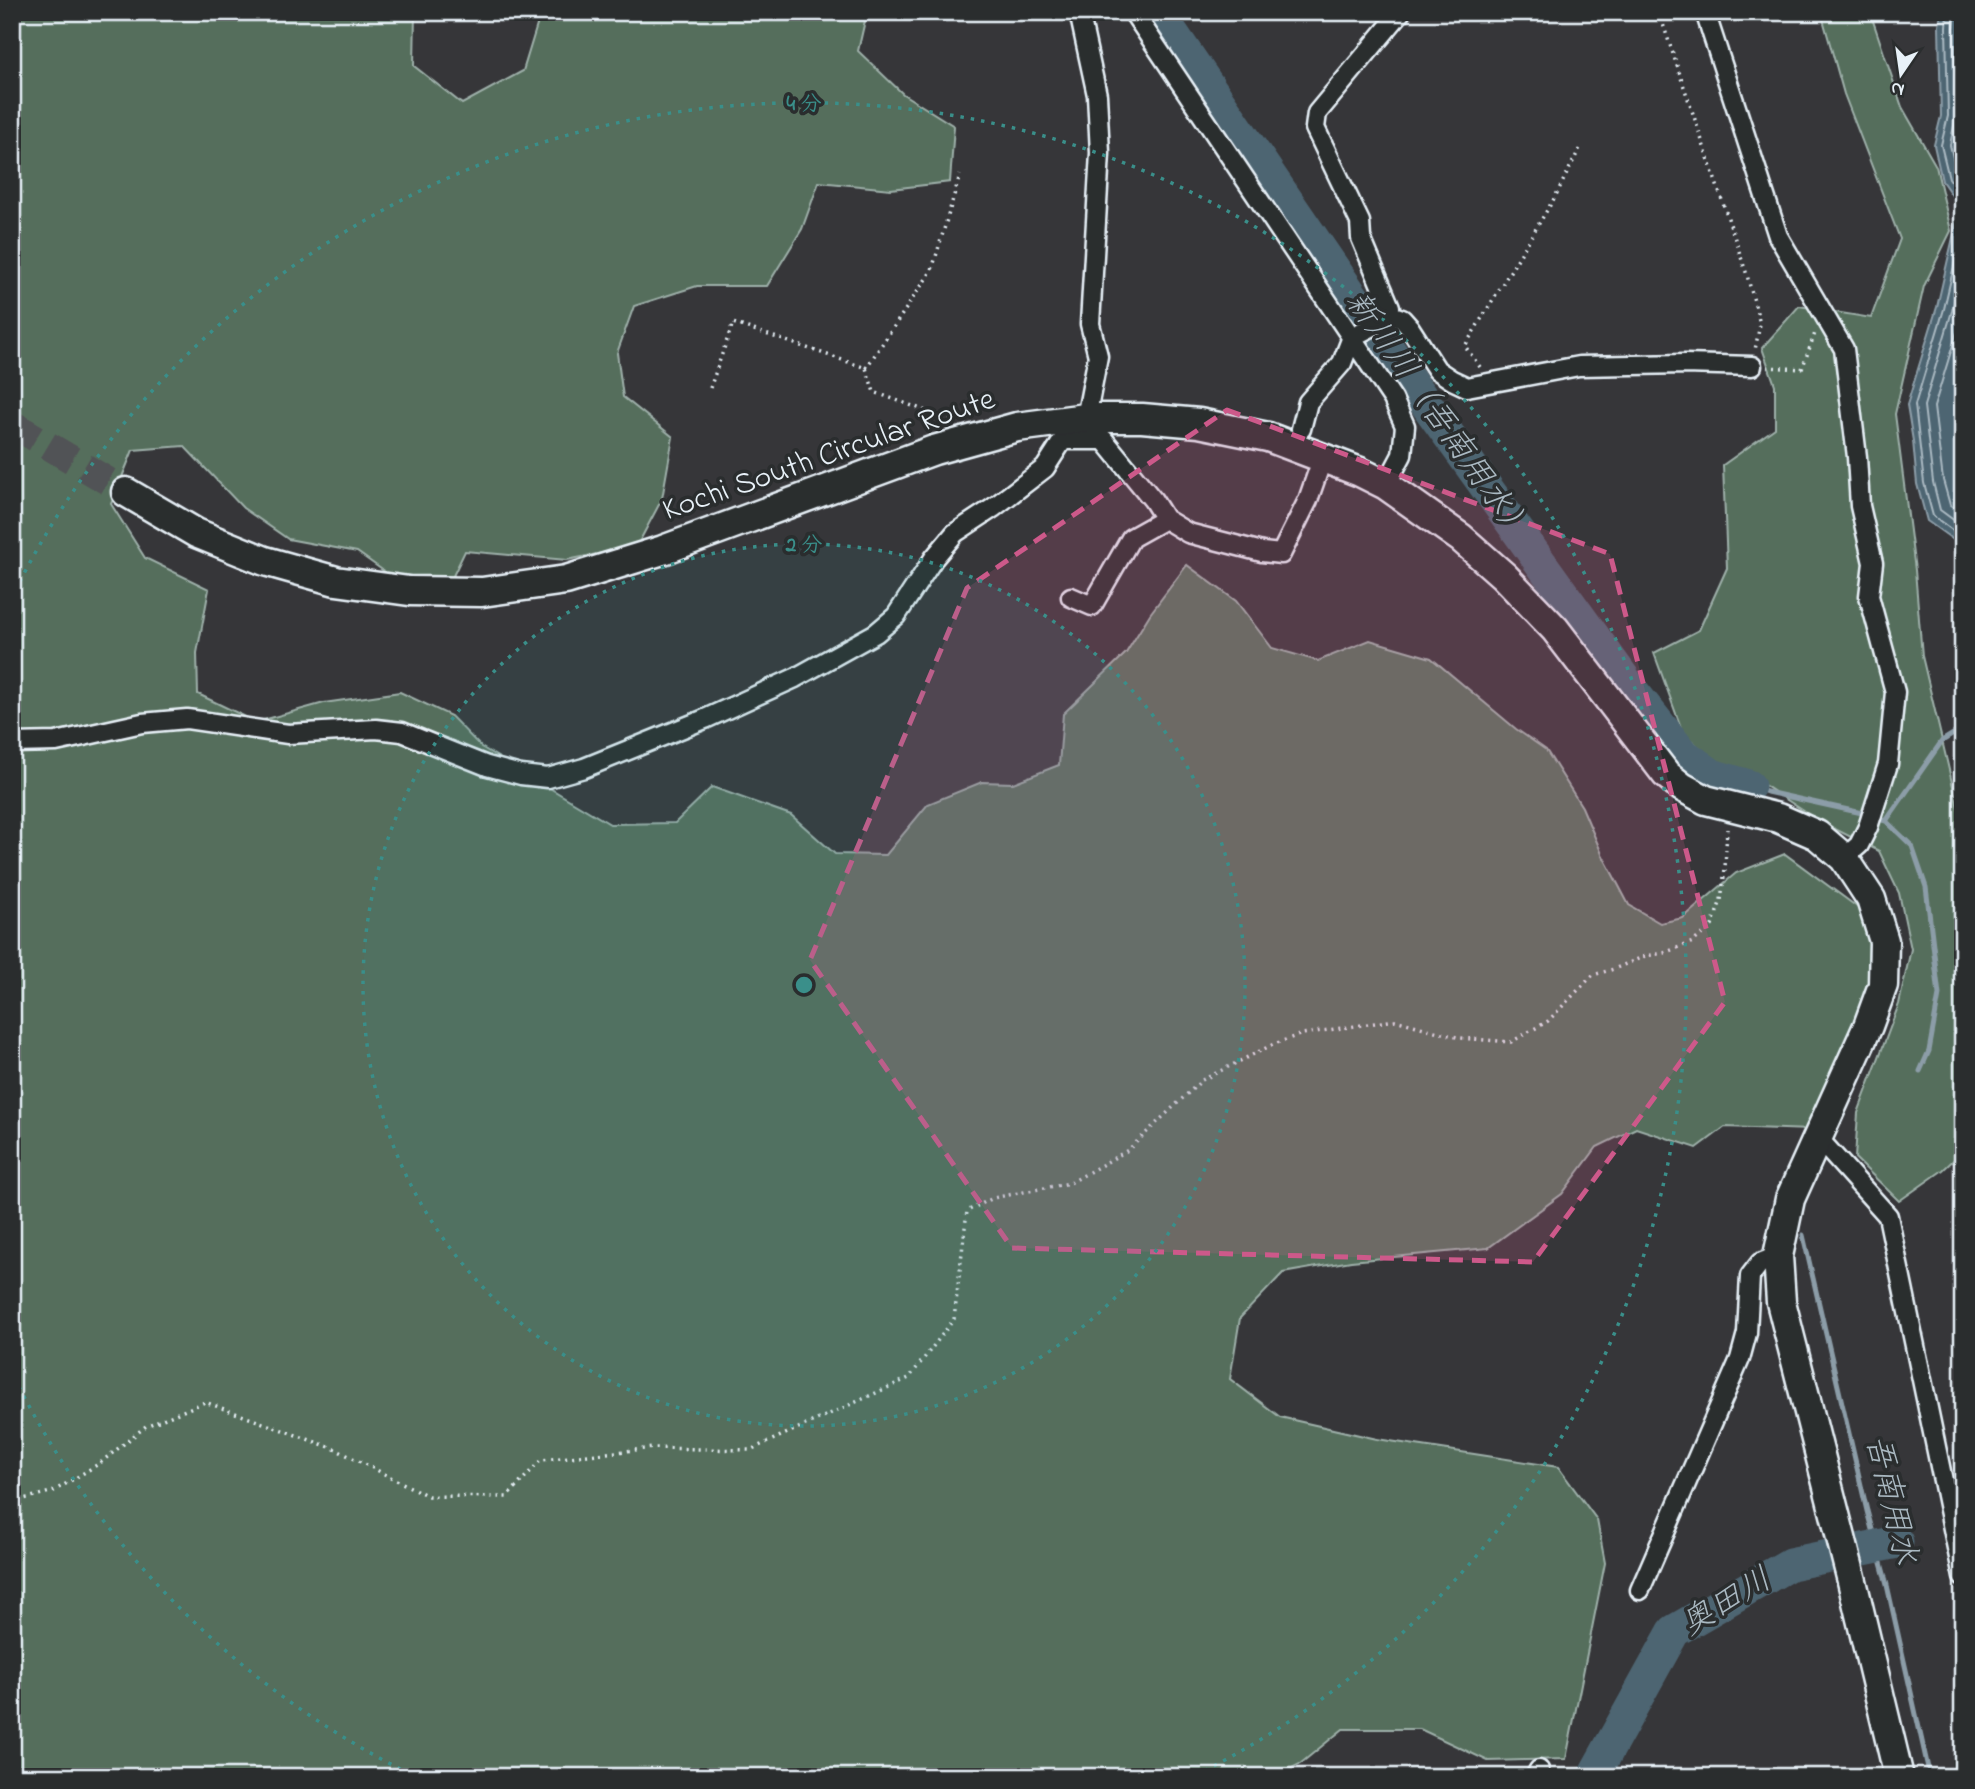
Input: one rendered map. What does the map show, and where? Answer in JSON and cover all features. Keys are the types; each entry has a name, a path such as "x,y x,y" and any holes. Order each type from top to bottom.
{"main road":[{"name":"Kochi South Circular Route","path":"125,492 197,533 265,561 324,578 409,591 482,593 566,580 663,550 934,450 1017,427 1086,428 1142,418 1199,423 1268,437 1323,457 1386,485 1461,538 1504,576 1555,629 1666,774 1682,787 1706,800 1778,818 1817,835 1844,858 1871,899 1884,941 1882,985 1868,1026 1790,1199 1778,1256 1781,1302 1899,1777"}],"street":[{"path":"1079,12 1097,95 1100,153 1090,324 1098,356 1086,428"},
{"path":"1133,12 1358,334 1393,399 1405,426 1402,454 1386,485"},
{"path":"1385,318 1390,307 1361,238 1360,222 1315,128 1317,113 1401,12"},
{"path":"1705,12 1778,236 1844,349 1860,506 1874,563 1869,596 1895,692 1888,764 1868,827 1859,845 1844,858"},
{"path":"1301,429 1308,402 1342,363 1358,334 1385,318 1402,319 1437,370 1466,387 1579,366 1752,366"},
{"path":"1086,428 1104,440 1153,500 1165,519 1188,533 1262,552 1281,554 1308,500 1323,457"},
{"path":"12,743 56,742 142,723 187,719 288,734 376,729 402,732 488,766 534,777 548,778 584,768 705,719 784,683 876,633 896,616 933,558 955,533 1045,468 1063,440 1086,428"},
{"path":"1071,597 1092,606 1131,538 1165,519"},
{"path":"1818,1138 1888,1216 1963,1577"},
{"path":"1640,1590 1740,1359 1747,1334 1750,1276 1760,1263 1778,1256"}],"path":[{"path":"1659,12 1747,275 1760,324 1752,366 1802,369 1822,311"},
{"path":"1492,383 1465,346 1555,197 1581,146"},
{"path":"866,368 932,270 960,175"},
{"path":"710,388 733,323 866,368"},
{"path":"866,368 873,392 956,422"},
{"path":"12,1502 54,1491 100,1463 146,1426 205,1402 335,1450 428,1496 507,1497 541,1460 654,1448 750,1450 909,1378 954,1319 967,1211 993,1198 1070,1183 1128,1150 1202,1080 1274,1044 1302,1034 1395,1020 1460,1038 1511,1042 1548,1021 1593,975 1693,942 1712,926 1721,900 1728,806"}],"highlighted area":[{"path":"1227,410 1610,554 1725,1002 1533,1262 1012,1248 810,960 967,588"}],"green space":[{"path":"12,12 415,12 414,66 462,104 523,71 541,12 867,12 858,51 903,94 954,126 950,182 891,189 819,182 802,229 767,286 697,286 634,306 617,353 623,397 673,437 662,499 637,546 567,560 465,551 452,578 395,579 357,552 288,539 243,508 184,446 133,450 111,504 145,558 209,589 197,653 198,694 256,722 324,703 400,692 451,716 481,747 610,824 675,823 712,787 791,815 835,854 886,855 928,804 982,782 1013,783 1059,765 1063,714 1126,653 1150,614 1187,565 1236,601 1272,648 1318,661 1370,640 1431,658 1516,729 1546,750 1582,807 1602,854 1629,905 1660,923 1683,918 1736,873 1785,854 1868,915 1872,963 1857,1033 1810,1130 1725,1127 1697,1148 1636,1128 1597,1147 1562,1194 1488,1248 1351,1261 1283,1273 1240,1318 1230,1379 1280,1417 1377,1439 1558,1467 1597,1520 1605,1563 1566,1759 1488,1761 1420,1729 1343,1729 1300,1764 1274,1777 12,1777"},
{"path":"1821,12 1870,12 1902,107 1936,166 1951,231 1924,286 1895,414 1915,570 1922,656 1963,829 1963,1151 1943,1170 1899,1201 1855,1158 1858,1113 1899,1004 1911,949 1899,893 1879,851 1819,821 1764,785 1722,767 1683,733 1654,653 1699,630 1727,568 1723,465 1775,428 1775,385 1762,348 1799,306 1871,318 1900,239 1844,94"}],"water":[{"path":"1941,12 1963,12 1963,549 1927,521 1917,484 1907,405 1937,307 1960,207 1942,181 1934,145 1941,116"}],"waterway":[{"name":"新川川（吾南用水）","path":"1158,12 1422,398 1635,694 1682,753 1712,775 1749,786"},
{"path":"1886,821 1942,741 1963,728"},
{"path":"1749,786 1862,813"},
{"path":"1878,819 1886,821 1912,846 1926,887 1939,995 1929,1051 1920,1071"},
{"name":"吾南用水","path":"1803,1235 1930,1777"},
{"name":"奥田川","path":"1593,1777 1674,1631 1790,1564 1897,1542"}],"tunnel":[{"path":"12,424 126,492"}]}
